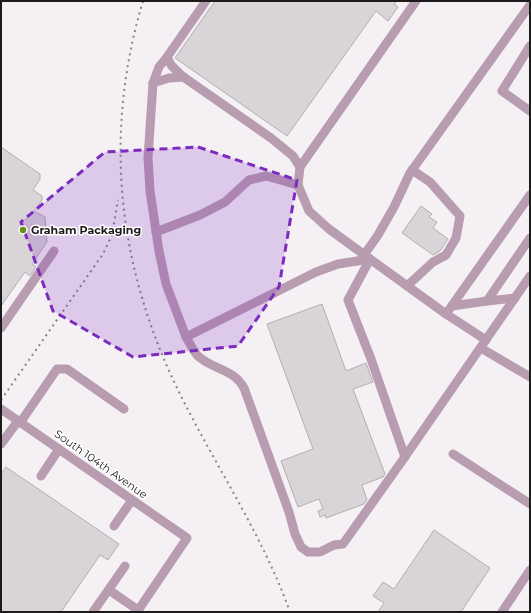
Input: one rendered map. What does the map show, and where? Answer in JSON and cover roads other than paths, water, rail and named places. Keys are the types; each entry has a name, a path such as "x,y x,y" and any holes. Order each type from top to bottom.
{"street":[{"path":"206,1 159,67 153,84 148,158 150,191 159,251 166,284 186,337 195,353 199,357 228,372 241,383 244,388 289,512 295,534 301,547 308,552 320,552 334,545 343,544 530,276"},
{"path":"416,1 300,167 298,185 309,211 329,229 446,314 486,340"},
{"path":"405,457 371,359 348,300 367,257 412,170 530,5"},
{"path":"530,46 502,91 530,111"},
{"path":"167,57 171,65 184,77 271,138 293,156 300,167"},
{"path":"153,84 169,78 184,77"},
{"path":"407,286 433,262 446,255 456,238 460,216 430,182 412,170"},
{"path":"156,232 200,215 225,202 249,180 266,176 298,185"},
{"path":"446,314 530,195"},
{"path":"486,301 530,238"},
{"path":"1,328 54,251"},
{"path":"186,337 316,272 338,264 367,257"},
{"path":"452,306 515,298"},
{"path":"481,348 530,378"},
{"path":"1,444 19,422 57,369 67,369 124,409"},
{"name":"South 104th Avenue","path":"1,409 187,538 137,611"},
{"path":"41,476 59,449"},
{"path":"454,454 530,504"},
{"path":"114,526 132,500"},
{"path":"93,612 125,566"},
{"path":"502,612 530,570"},
{"path":"109,590 137,611"}],"railway":[{"path":"143,1 131,49 124,96 121,143 122,190 128,236 138,282 152,328 170,373 200,433 249,521 278,581 290,612"},
{"path":"1,400 103,254 112,235 118,200"}],"place":[{"name":"Graham Packaging","path":"23,230"}]}
